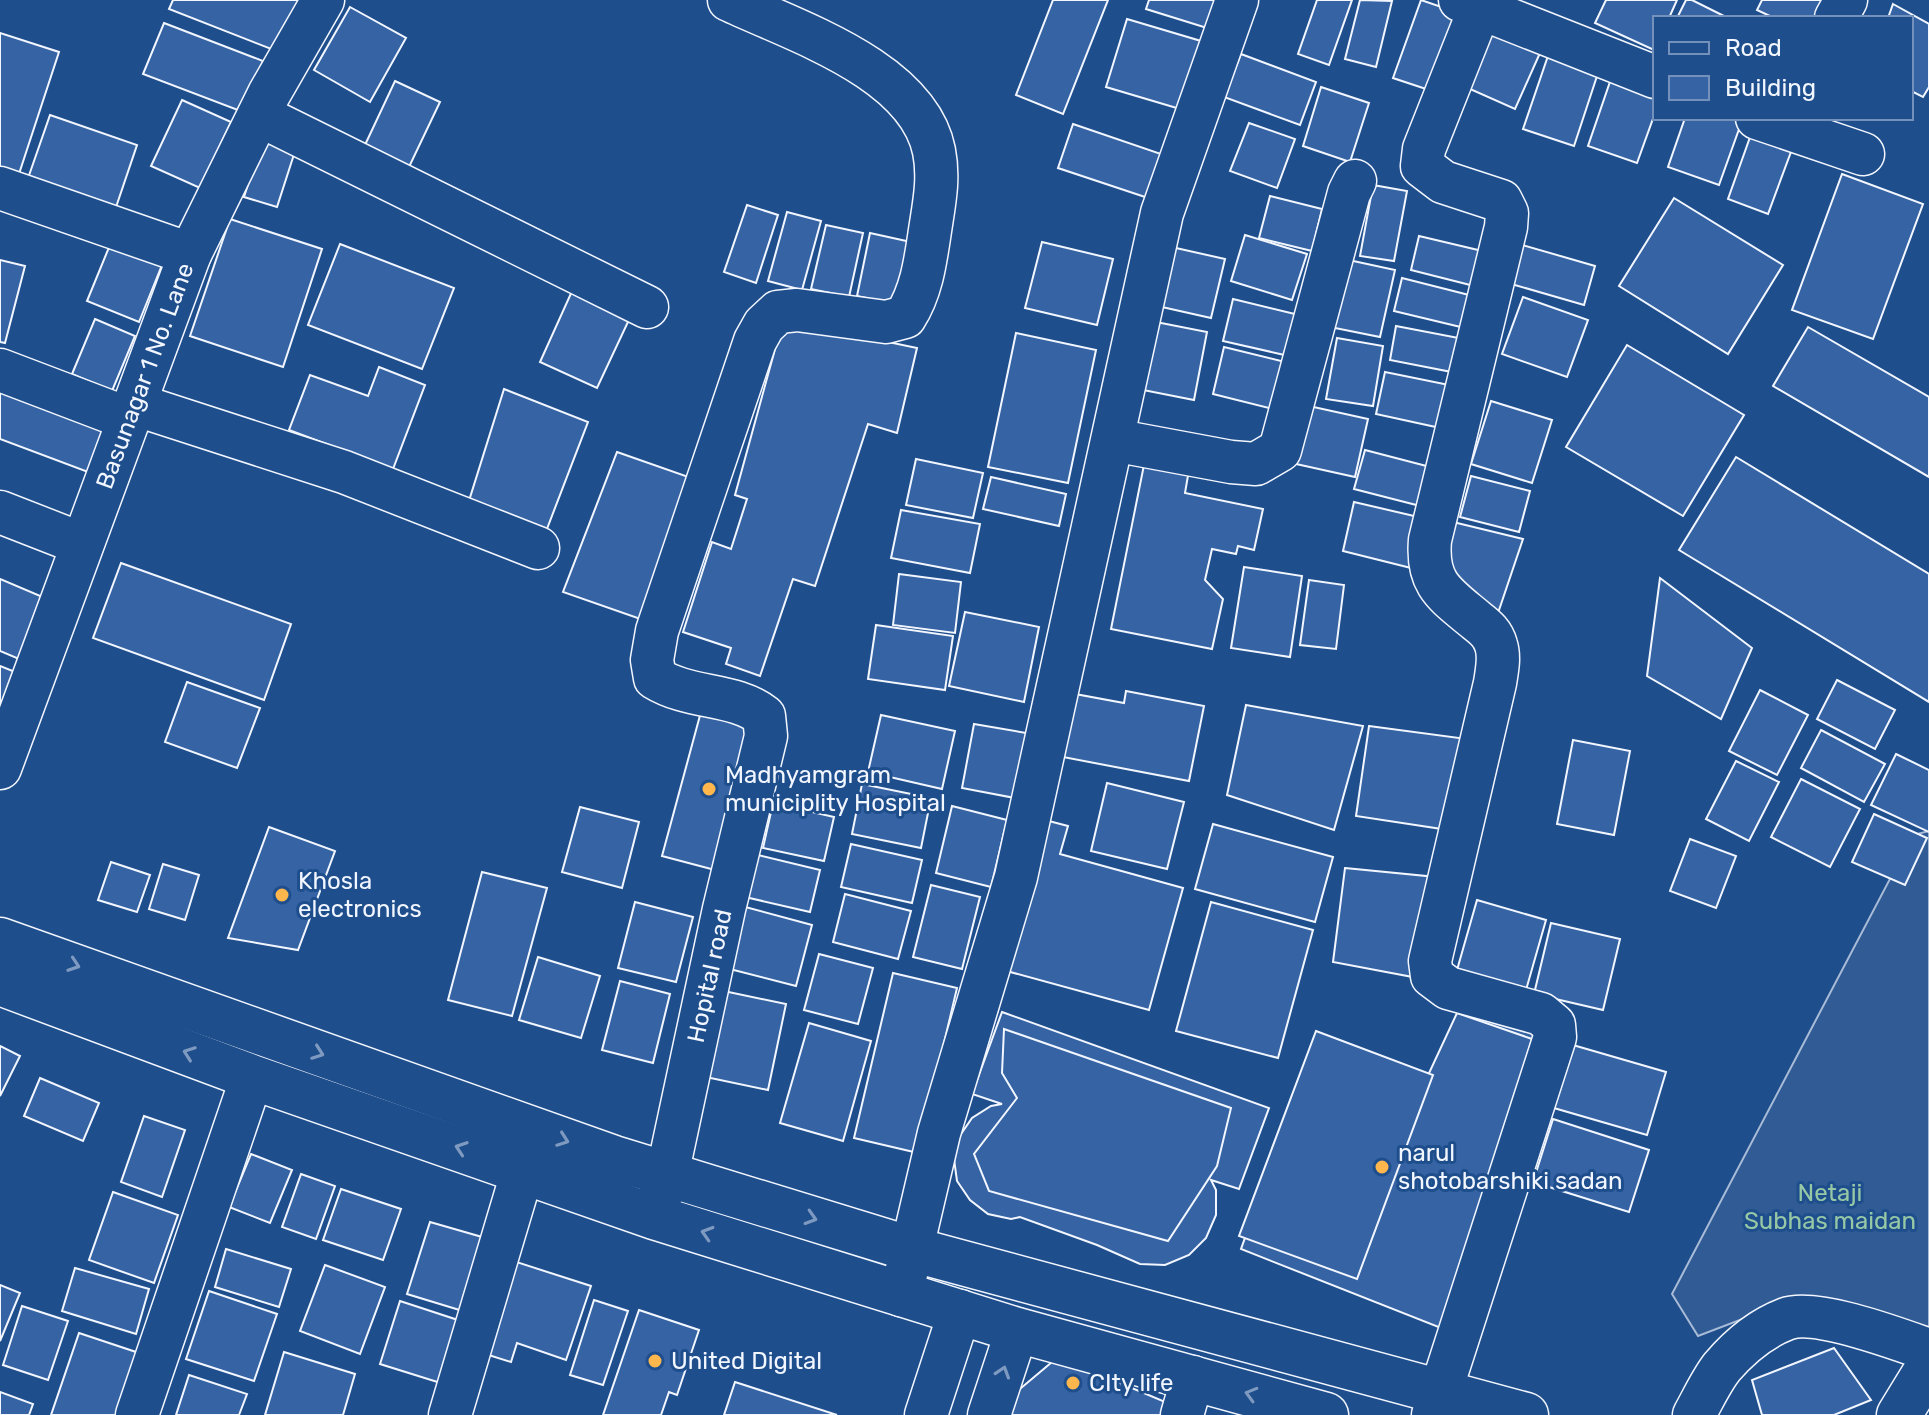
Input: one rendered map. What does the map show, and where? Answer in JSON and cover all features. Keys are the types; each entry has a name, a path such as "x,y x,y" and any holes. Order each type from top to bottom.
{"main road":[{"path":"0,940 667,1175 1437,1403 1526,1415"},
{"path":"0,983 252,1077 654,1217 1017,1330 1188,1396 1326,1415"},
{"path":"1899,1415 1929,1366"}],"street":[{"name":"Basunagar 1 No. Lane","path":"0,768 190,254 259,115 323,0"},
{"name":"Hopital road","path":"654,1217 667,1175 724,909 766,736 764,716 750,705 674,689 655,678 652,660 657,631 755,341 764,325 778,312 797,310 886,322 905,317 916,299 937,184 934,149 921,116 904,96 881,76 841,52 729,0"},
{"path":"901,1295 939,1133 1016,877 1162,213 1237,0"},
{"path":"1437,1403 1555,1037 1554,1025 1541,1014 1448,988 1432,976 1430,961 1498,660 1496,644 1489,631 1442,591 1433,578 1428,562 1430,540 1507,213 1501,201 1443,182 1422,166 1424,149 1470,4 1653,76"},
{"path":"259,115 647,307"},
{"path":"1765,120 1863,154"},
{"path":"1113,440 1256,464 1280,450 1349,193 1355,181"},
{"path":"0,188 190,254"},
{"path":"0,370 344,472 538,548"},
{"path":"0,512 82,544"},
{"path":"137,1415 252,1077"},
{"path":"450,1415 523,1170"},
{"path":"926,1415 960,1311"},
{"path":"1694,1415 1720,1369 1748,1339 1788,1318 1828,1320 1879,1332 1929,1350"},
{"path":"989,1415 1017,1330"}],"shaded area":[{"name":"Netaji Subhas maidan","path":"1929,831 1929,1339 1758,1313 1698,1336 1672,1294 1913,835"}],"building":[{"path":"173,0 299,0 279,52 169,9"},
{"path":"1053,0 1108,0 1063,114 1016,95"},
{"path":"1149,0 1216,0 1207,28 1146,9"},
{"path":"1317,0 1352,0 1329,65 1298,54"},
{"path":"1360,0 1392,1 1376,67 1345,59"},
{"path":"1421,0 1462,14 1435,92 1393,78"},
{"path":"1606,0 1677,0 1670,16 1653,16 1653,50 1595,23"},
{"path":"1686,0 1692,0 1724,16 1678,16"},
{"path":"1762,0 1827,0 1819,16 1770,16 1757,10"},
{"path":"1893,4 1929,24 1929,87 1923,97 1913,92 1913,16 1889,16"},
{"path":"350,7 406,38 370,102 314,70"},
{"path":"1127,19 1201,41 1180,109 1106,87"},
{"path":"164,23 263,61 243,112 143,74"},
{"path":"1486,30 1540,53 1515,109 1461,85"},
{"path":"0,33 59,52 16,183 0,178"},
{"path":"1550,50 1600,67 1574,146 1523,129"},
{"path":"1241,54 1316,82 1300,125 1224,97"},
{"path":"1613,73 1653,86 1653,119 1637,163 1588,146"},
{"path":"395,81 440,102 409,167 364,147"},
{"path":"1321,87 1369,103 1350,162 1303,146"},
{"path":"182,100 231,122 200,188 151,166"},
{"path":"50,115 137,145 114,213 26,184"},
{"path":"1684,120 1742,120 1719,185 1668,167"},
{"path":"1249,123 1295,139 1277,188 1230,171"},
{"path":"1073,124 1164,155 1148,198 1058,168"},
{"path":"1754,126 1795,141 1768,214 1728,199"},
{"path":"265,132 298,142 277,207 244,197"},
{"path":"1842,174 1923,204 1873,339 1792,310"},
{"path":"1373,185 1407,191 1394,261 1360,256"},
{"path":"1270,196 1322,209 1312,251 1259,238"},
{"path":"1674,198 1783,265 1728,354 1619,286"},
{"path":"747,205 778,215 756,283 724,272"},
{"path":"787,212 821,221 802,290 768,281"},
{"path":"230,219 322,249 283,367 190,336"},
{"path":"826,225 863,233 849,297 811,289"},
{"path":"870,233 911,242 898,305 857,296"},
{"path":"1245,235 1307,254 1292,300 1231,281"},
{"path":"1419,236 1495,254 1486,289 1411,270"},
{"path":"112,240 164,260 139,322 87,301"},
{"path":"1042,242 1113,259 1097,325 1025,308"},
{"path":"340,244 454,288 422,369 308,325"},
{"path":"1519,244 1595,266 1584,305 1508,283"},
{"path":"1167,246 1225,259 1211,318 1153,305"},
{"path":"1344,259 1395,270 1380,337 1330,327"},
{"path":"0,260 25,266 5,343 0,342"},
{"path":"1402,278 1477,297 1469,329 1394,311"},
{"path":"577,280 635,307 597,388 540,362"},
{"path":"1523,297 1588,320 1567,377 1502,354"},
{"path":"1233,299 1299,315 1289,356 1223,341"},
{"path":"95,319 135,336 112,391 72,374"},
{"path":"783,320 917,348 897,433 868,424 815,586 793,579 760,676 726,664 731,648 683,632 712,542 731,549 747,499 735,495"},
{"path":"1151,321 1207,332 1194,400 1138,389"},
{"path":"1396,326 1469,340 1462,374 1390,360"},
{"path":"1808,327 1929,397 1929,477 1773,386"},
{"path":"1016,333 1096,350 1068,483 988,467"},
{"path":"1337,338 1383,346 1373,406 1326,399"},
{"path":"1627,345 1744,415 1683,516 1566,447"},
{"path":"1224,347 1297,365 1285,412 1213,394"},
{"path":"379,367 425,385 393,469 289,430 310,375 368,396"},
{"path":"1385,372 1454,386 1445,429 1376,414"},
{"path":"0,379 108,420 88,472 0,439"},
{"path":"504,389 588,422 545,534 468,504"},
{"path":"1491,401 1552,420 1532,483 1471,464"},
{"path":"1300,404 1368,419 1355,477 1287,462"},
{"path":"1365,450 1438,469 1428,508 1354,489"},
{"path":"617,452 700,481 649,622 563,592"},
{"path":"1146,455 1190,464 1185,493 1263,509 1254,550 1238,546 1236,554 1212,549 1205,580 1223,599 1212,649 1111,629"},
{"path":"1736,457 1929,574 1929,702 1679,550"},
{"path":"916,459 983,473 973,518 906,505"},
{"path":"1471,476 1530,491 1519,532 1460,517"},
{"path":"991,477 1066,494 1059,526 983,509"},
{"path":"1354,502 1427,519 1415,569 1343,551"},
{"path":"901,510 980,524 970,573 891,558"},
{"path":"1453,522 1523,539 1498,613 1444,567"},
{"path":"121,563 291,624 264,700 93,638"},
{"path":"1244,567 1302,576 1290,657 1231,648"},
{"path":"899,574 961,582 955,633 893,625"},
{"path":"1660,578 1752,648 1721,719 1647,676"},
{"path":"0,579 45,598 19,659 0,651"},
{"path":"1309,580 1344,585 1336,649 1300,645"},
{"path":"965,612 1039,627 1024,702 949,686"},
{"path":"876,625 953,636 945,690 868,679"},
{"path":"0,666 25,676 0,710"},
{"path":"1837,680 1895,710 1875,749 1817,719"},
{"path":"187,682 260,708 237,768 165,742"},
{"path":"1760,690 1808,715 1777,775 1729,751"},
{"path":"1126,691 1204,706 1189,781 1063,757 1075,694 1124,703"},
{"path":"1246,705 1363,726 1334,830 1227,795"},
{"name":"Madhyamgram municiplity Hospital","path":"702,708 755,722 715,870 662,856"},
{"path":"881,715 955,731 942,789 868,772"},
{"path":"974,724 1032,734 1020,799 962,788"},
{"path":"1369,726 1467,739 1455,831 1356,816"},
{"path":"1821,730 1885,764 1864,802 1801,768"},
{"path":"1573,740 1630,751 1614,835 1557,824"},
{"path":"1896,754 1929,770 1929,832 1871,805"},
{"path":"1736,761 1779,782 1749,841 1706,819"},
{"path":"1801,779 1860,809 1830,867 1771,837"},
{"path":"1107,783 1184,802 1167,869 1091,851"},
{"path":"862,784 931,798 921,848 852,834"},
{"path":"773,803 834,817 824,861 763,848"},
{"path":"952,806 1007,820 991,887 936,873"},
{"path":"580,807 639,822 622,888 562,872"},
{"path":"1874,814 1927,838 1905,885 1852,862"},
{"path":"1045,820 1068,826 1060,854 1183,888 1149,1010 1003,970"},
{"path":"1213,824 1333,857 1315,922 1195,889"},
{"name":"Khosla electronics","path":"269,827 335,851 298,950 228,938"},
{"path":"1690,839 1736,856 1716,908 1670,891"},
{"path":"851,844 922,860 912,903 841,887"},
{"path":"754,854 820,870 810,912 745,897"},
{"path":"111,862 150,875 137,912 98,900"},
{"path":"163,864 199,875 185,920 149,909"},
{"path":"1345,868 1436,877 1418,978 1333,962"},
{"path":"482,872 547,888 512,1016 448,1000"},
{"path":"931,885 980,897 962,969 913,957"},
{"path":"845,894 911,911 898,959 833,942"},
{"path":"1477,900 1546,920 1526,990 1457,970"},
{"path":"635,902 693,917 676,982 618,968"},
{"path":"1211,902 1313,930 1278,1058 1176,1031"},
{"path":"738,905 812,925 796,986 722,967"},
{"path":"1551,923 1620,939 1603,1010 1534,994"},
{"path":"819,954 873,968 858,1024 804,1010"},
{"path":"538,957 600,976 581,1038 519,1020"},
{"path":"893,973 957,988 918,1153 854,1138"},
{"path":"620,981 670,994 653,1063 602,1050"},
{"path":"719,990 786,1004 768,1090 701,1076"},
{"path":"1466,1010 1539,1029 1448,1269 1378,1243"},
{"path":"1002,1012 1269,1108 1239,1189 1211,1180 1216,1190 1216,1215 1206,1238 1189,1255 1165,1265 1140,1264 1020,1217 1011,1219 988,1214 970,1200 957,1181 954,1159 959,1137 972,1118 991,1106 1002,1104 972,1094"},
{"name":"narul shotobarshiki sadan","path":"1457,1013 1532,1039 1446,1330 1241,1249 1306,1069 1424,1084"},
{"path":"809,1023 871,1041 843,1141 780,1123"},
{"path":"1004,1029 1231,1108 1217,1166 1168,1241 989,1191 974,1154 1017,1098 1002,1073"},
{"path":"1316,1031 1433,1075 1357,1279 1239,1236"},
{"path":"1566,1043 1666,1072 1647,1135 1547,1106"},
{"path":"0,1046 20,1056 0,1096"},
{"path":"40,1078 99,1103 83,1141 24,1116"},
{"path":"144,1116 185,1130 162,1197 121,1182"},
{"path":"1553,1119 1649,1150 1629,1212 1533,1182"},
{"path":"251,1154 292,1170 270,1223 229,1207"},
{"path":"301,1174 335,1186 316,1239 282,1227"},
{"path":"341,1189 401,1209 383,1260 323,1240"},
{"path":"113,1192 178,1215 154,1283 89,1260"},
{"path":"430,1222 489,1239 466,1312 407,1294"},
{"path":"226,1249 291,1269 279,1307 215,1287"},
{"path":"507,1259 591,1286 566,1360 517,1343 511,1362 476,1351"},
{"path":"325,1265 385,1287 360,1354 300,1331"},
{"path":"75,1268 149,1289 136,1334 62,1311"},
{"path":"0,1285 20,1293 0,1341"},
{"path":"209,1291 277,1314 254,1381 186,1359"},
{"path":"594,1300 628,1311 603,1385 570,1375"},
{"path":"400,1301 467,1323 447,1385 380,1364"},
{"path":"22,1306 68,1321 48,1380 3,1365"},
{"name":"United Digital","path":"639,1310 699,1330 677,1395 669,1392 661,1415 603,1415"},
{"path":"79,1333 139,1353 118,1415 51,1415"},
{"path":"1834,1348 1871,1400 1834,1415 1762,1415 1752,1380"},
{"path":"284,1352 355,1374 343,1415 265,1415"},
{"name":"CIty life","path":"1058,1357 1182,1409 1180,1415 1013,1415 996,1409"},
{"path":"189,1375 247,1394 239,1415 176,1415"},
{"path":"735,1382 837,1415 724,1415"},
{"path":"0,1392 33,1404 29,1415 0,1415"}],"place":[{"name":"Madhyamgram municiplity Hospital","path":"709,789"},
{"name":"Khosla electronics","path":"282,895"},
{"name":"narul shotobarshiki sadan","path":"1382,1167"},
{"name":"United Digital","path":"655,1361"},
{"name":"CIty life","path":"1073,1383"}]}
